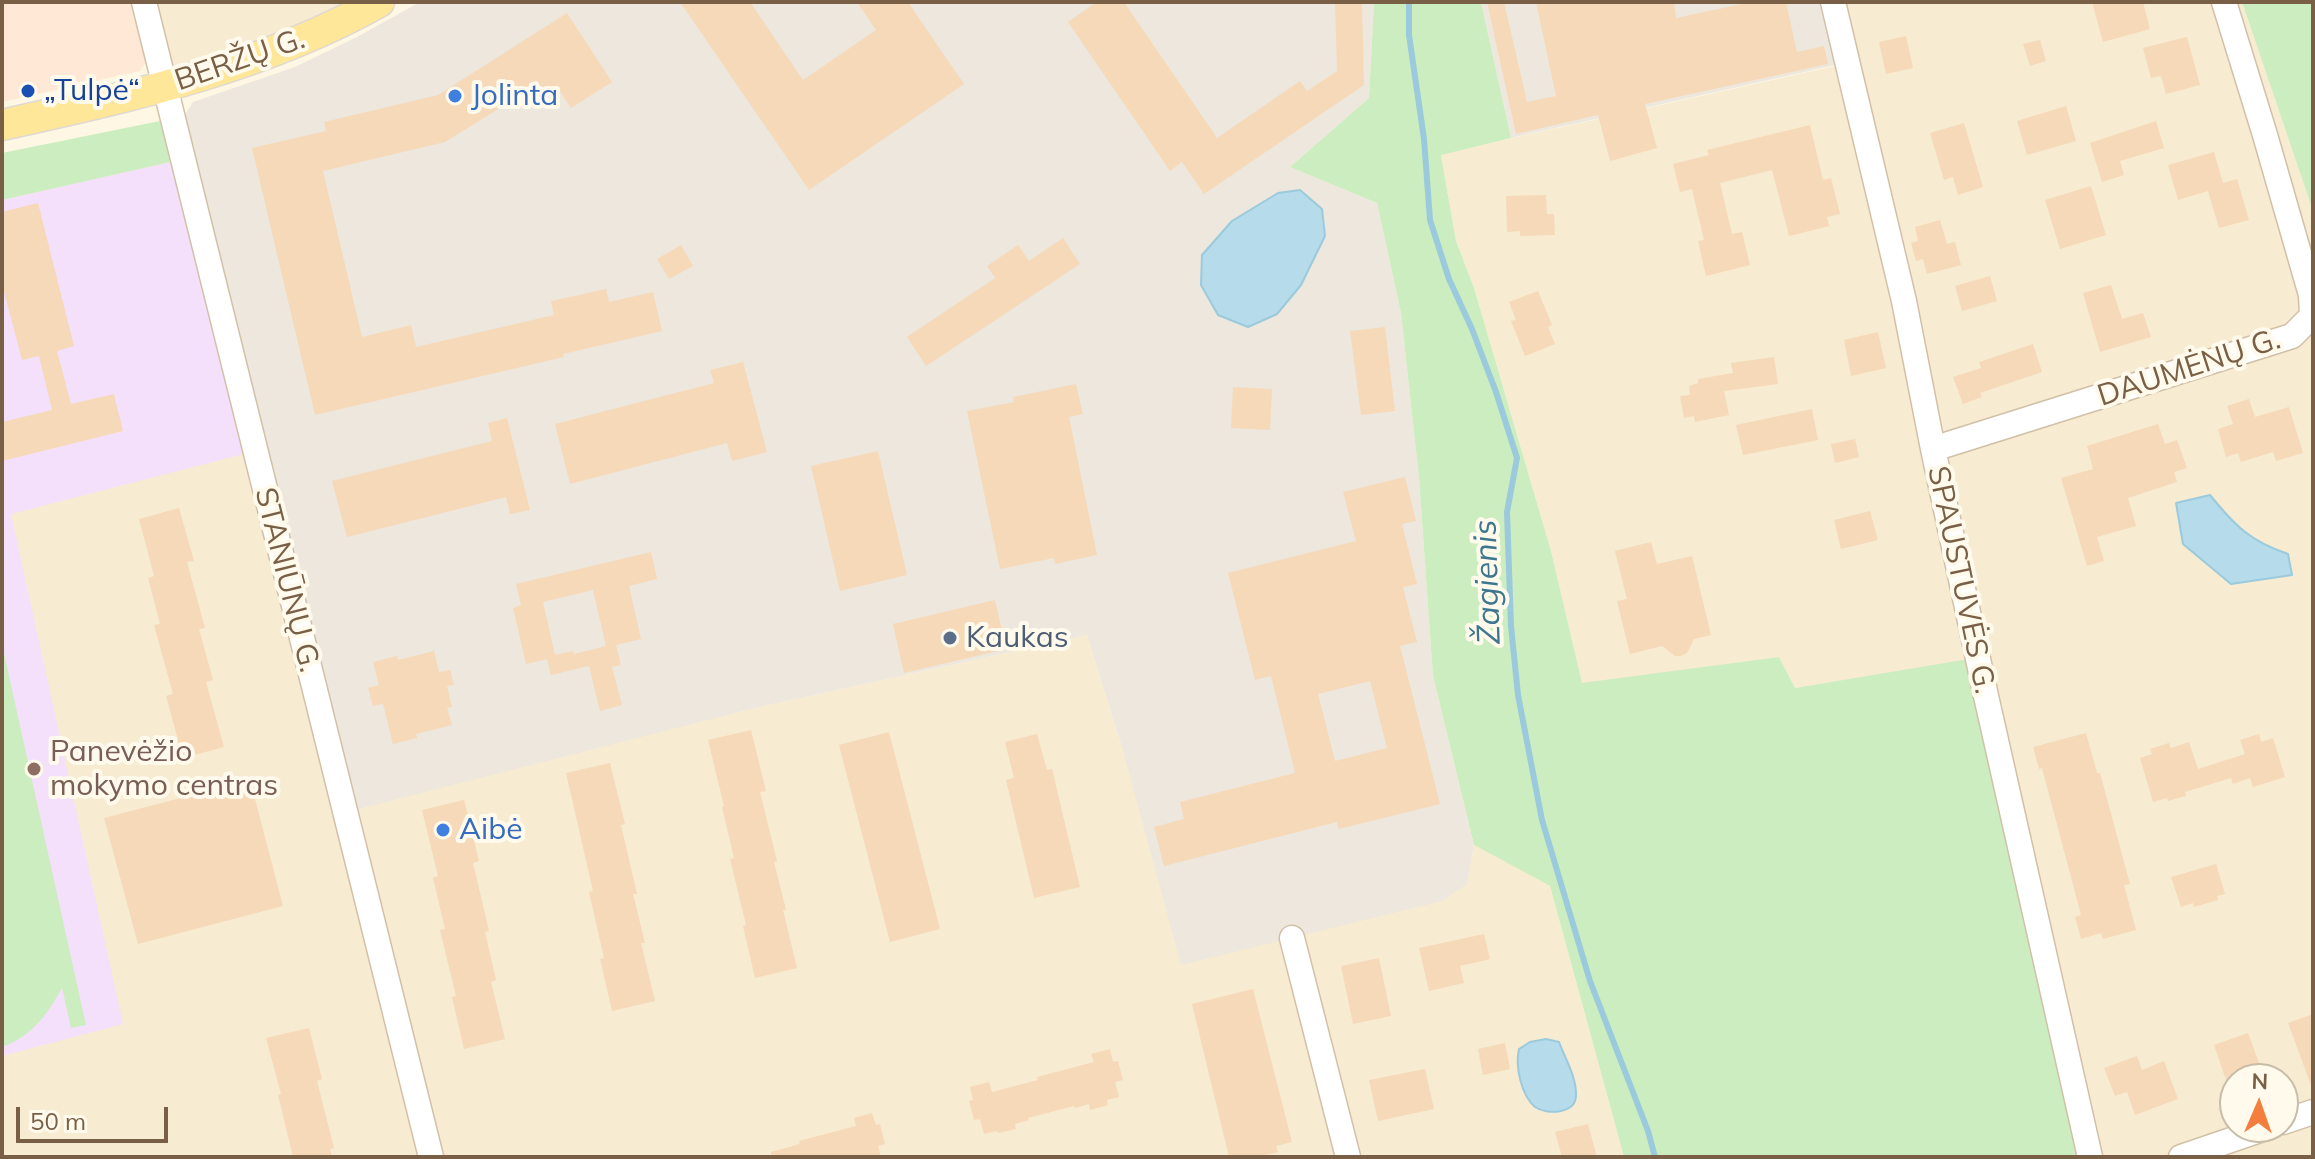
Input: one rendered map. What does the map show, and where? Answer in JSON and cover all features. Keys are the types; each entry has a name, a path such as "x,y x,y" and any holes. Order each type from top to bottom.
{"main road":[{"name":"BERŽŲ G.","path":"2,125 104,103 210,74 284,48 344,22 379,2"}],"street":[{"name":"STANIŪNŲ G.","path":"144,2 431,1157"},
{"name":"SPAUSTUVĖS G.","path":"1833,2 1904,301 1989,712 2090,1157"},
{"name":"DAUMĖNŲ G.","path":"1933,449 2292,336 2312,316 2311,295 2224,2"},
{"path":"1292,938 1348,1157"},
{"path":"2181,1157 2222,1143"}],"shaded area":[{"path":"2,2 143,2 148,59 140,71 2,102"},
{"path":"144,2 379,2 165,86"},
{"path":"420,2 1374,2 1369,98 1290,167 1377,203 1401,313 1419,478 1433,676 1474,845 1467,884 1442,901 1181,965 1124,754 1087,635 755,708 358,809 183,118 193,102 295,67"},
{"path":"1481,2 1826,2 1840,64 1511,138"},
{"path":"1826,2 2242,2 2313,211 2313,1157 2078,1157 1969,660 1795,688 1779,657 1582,684 1551,551 1474,288 1456,241 1441,154 1840,65"},
{"path":"193,156 634,738 755,708 1087,635 1124,754 1467,884 1474,845 1550,886 1624,1157 2,1157 2,200"},
{"name":"Panevėžio mokymo centras","path":"170,162 244,454 11,514 123,1024 2,1056 2,200"}],"green space":[{"path":"1374,2 1481,2 1511,138 1441,155 1456,241 1474,288 1551,551 1582,683 1779,657 1795,688 1969,659 2078,1157 1624,1157 1550,886 1474,845 1433,676 1419,478 1401,313 1377,203 1290,167 1369,98"},
{"path":"2242,2 2313,2 2313,211"},
{"path":"160,121 170,162 2,200 2,153"},
{"path":"2,644 86,1025 71,1028 62,988 38,1024 2,1047"}],"water":[{"path":"1300,190 1322,209 1325,236 1301,285 1277,314 1248,327 1218,315 1201,285 1202,255 1232,221 1278,193"},
{"path":"2210,495 2244,531 2263,544 2288,554 2292,575 2231,584 2183,544 2176,503"},
{"path":"1546,1039 1559,1042 1575,1082 1576,1096 1566,1110 1540,1110 1530,1102 1523,1088 1519,1049 1530,1042"}],"building":[{"path":"680,2 750,2 803,80 876,30 857,2 908,2 964,84 809,190"},
{"path":"1097,2 1124,2 1217,138 1300,81 1307,91 1337,71 1335,2 1362,2 1364,85 1204,194 1182,162 1170,171 1068,22"},
{"path":"1487,2 1504,2 1527,102 1556,96 1536,2 1674,2 1676,18 1751,2 1786,2 1797,52 1824,46 1828,64 1645,104 1657,148 1610,161 1598,115 1516,134"},
{"path":"2092,2 2143,2 2150,29 2103,42"},
{"path":"567,13 612,82 571,108 558,88 532,105 524,93 445,142 323,171 362,337 411,325 416,347 554,315 551,301 606,289 609,302 653,292 662,331 315,415 252,148 326,131 324,122 438,95"},
{"path":"1906,36 1913,68 1886,74 1879,42"},
{"path":"2187,37 2200,85 2166,94 2161,76 2151,78 2143,48"},
{"path":"2040,40 2046,61 2030,66 2023,44"},
{"path":"2066,106 2076,141 2027,155 2017,121"},
{"path":"2156,121 2164,148 2120,161 2124,175 2102,182 2090,143"},
{"path":"1964,123 1983,187 1958,195 1953,177 1944,180 1930,133"},
{"path":"1810,125 1823,180 1831,178 1840,214 1827,217 1829,226 1789,236 1772,170 1720,183 1732,234 1742,232 1750,265 1706,276 1698,241 1704,240 1692,189 1680,192 1673,164 1709,155 1707,150"},
{"path":"2214,152 2223,183 2237,179 2249,220 2219,228 2208,191 2178,200 2168,165"},
{"path":"2091,186 2106,235 2060,249 2045,200"},
{"path":"1546,195 1547,214 1554,214 1555,235 1520,236 1520,231 1507,232 1506,196"},
{"path":"38,203 74,346 57,351 71,404 114,394 123,431 2,461 2,422 52,410 39,356 22,360 2,284 2,212"},
{"path":"1940,220 1947,244 1955,242 1961,265 1927,274 1923,259 1916,261 1911,243 1918,241 1915,227"},
{"path":"1063,238 1080,264 926,366 907,337 995,278 987,266 1018,245 1029,261"},
{"path":"681,245 693,266 669,279 657,259"},
{"path":"1990,276 1997,301 1962,311 1955,286"},
{"path":"2111,285 2122,319 2143,313 2151,337 2100,352 2083,293"},
{"path":"1538,291 1552,325 1548,327 1555,344 1525,356 1511,321 1516,320 1509,302"},
{"path":"1385,327 1395,411 1361,415 1350,331"},
{"path":"1878,332 1886,368 1851,376 1844,340"},
{"path":"2033,344 2042,372 1980,393 1982,397 1963,404 1953,377 1981,368 1979,362"},
{"path":"1774,357 1778,384 1724,391 1729,415 1695,422 1694,416 1684,418 1680,396 1690,395 1689,386 1698,383 1698,379 1733,373 1731,363"},
{"path":"743,362 767,452 732,461 727,443 570,484 555,424 714,383 710,370"},
{"path":"1076,384 1083,414 1069,417 1097,555 1055,564 1054,558 1000,569 967,411 1014,402 1013,397"},
{"path":"1233,387 1272,389 1270,430 1231,428"},
{"path":"2249,399 2255,417 2289,407 2303,453 2276,461 2273,452 2241,462 2238,453 2226,457 2218,429 2233,424 2227,406"},
{"path":"1812,409 1818,440 1743,455 1736,425"},
{"path":"507,418 530,510 510,514 506,497 347,537 332,481 492,441 488,423"},
{"path":"2158,424 2165,444 2177,440 2187,468 2174,472 2177,482 2128,498 2136,526 2097,537 2104,561 2087,566 2061,478 2093,469 2087,446"},
{"path":"1855,439 1859,457 1835,463 1831,444"},
{"path":"878,451 907,575 840,591 811,466"},
{"path":"1405,477 1416,521 1402,524 1417,584 1403,587 1417,642 1400,646 1440,804 1339,829 1337,822 1164,866 1154,827 1184,819 1180,802 1295,773 1271,676 1255,680 1228,573 1356,541 1343,492","holes":["1370,681 1387,748 1335,761 1318,694"]},
{"path":"179,508 194,561 187,562 205,628 199,629 213,680 206,682 224,747 183,758 166,696 173,694 154,625 160,624 148,578 154,576 139,519"},
{"path":"1870,511 1878,540 1841,549 1834,520"},
{"path":"1651,542 1657,564 1692,556 1711,635 1694,639 1687,653 1681,656 1675,656 1662,646 1630,654 1617,601 1627,599 1615,551"},
{"path":"651,552 657,579 629,586 641,639 616,645 621,665 612,667 622,705 600,711 589,666 551,675 547,659 526,664 513,608 521,605 516,584","holes":["593,590 606,646 555,655 543,602"]},
{"path":"995,600 1006,649 904,673 893,624"},
{"path":"434,651 439,672 450,670 454,685 447,686 452,707 447,708 452,725 416,734 417,738 393,744 383,704 373,706 368,688 379,685 373,662 397,656 398,660"},
{"path":"751,730 766,791 760,792 777,861 774,862 797,968 755,978 730,859 734,858 724,806 708,740"},
{"path":"889,732 940,929 890,942 839,745"},
{"path":"2086,733 2130,884 2124,885 2136,930 2103,939 2101,933 2081,939 2075,917 2081,915 2042,768 2039,769 2033,747"},
{"path":"1037,734 1047,770 1052,769 1080,887 1034,898 1006,780 1014,778 1005,742"},
{"path":"2259,734 2261,742 2273,738 2285,777 2253,787 2250,778 2233,784 2231,778 2185,792 2186,796 2153,802 2140,758 2152,754 2150,749 2169,743 2171,748 2189,742 2198,769 2245,754 2240,740"},
{"path":"610,763 625,824 621,825 637,894 633,894 645,943 641,943 655,1001 612,1011 589,892 593,891 566,773"},
{"path":"250,780 283,906 138,944 104,818"},
{"path":"464,800 479,861 473,863 489,931 485,932 496,980 491,982 505,1039 464,1049 452,997 456,996 440,930 445,929 433,878 438,876 422,810"},
{"path":"2216,864 2225,894 2217,896 2218,900 2194,907 2193,903 2181,907 2171,877"},
{"path":"1484,934 1490,959 1460,966 1464,983 1429,991 1419,948"},
{"path":"1379,958 1391,1016 1353,1024 1341,966"},
{"path":"1253,989 1292,1142 1276,1146 1278,1152 1257,1157 1229,1157 1192,1004"},
{"path":"2313,1014 2313,1085 2311,1085 2288,1023"},
{"path":"309,1028 322,1079 317,1081 334,1148 330,1149 332,1157 293,1157 266,1038"},
{"path":"2248,1033 2259,1063 2220,1063 2214,1045"},
{"path":"1505,1043 1510,1069 1483,1075 1478,1049"},
{"path":"1110,1049 1113,1062 1118,1061 1123,1080 1115,1082 1119,1097 1107,1100 1108,1105 1090,1110 1089,1104 1074,1106 1028,1118 1015,1124 1016,1129 998,1133 984,1134 980,1119 974,1120 969,1101 973,1100 970,1087 989,1082 992,1092 1038,1080 1037,1077 1094,1062 1091,1054"},
{"path":"2137,1056 2142,1070 2164,1061 2178,1099 2135,1115 2127,1092 2115,1096 2104,1068"},
{"path":"1425,1069 1434,1109 1378,1121 1369,1080"},
{"path":"872,1113 876,1125 880,1124 885,1144 878,1146 881,1157 771,1157 771,1152 800,1144 799,1141 856,1126 854,1118"},
{"path":"1588,1124 1597,1157 1562,1157 1555,1132"}],"waterway":[{"name":"Žagienis","path":"1409,2 1409,35 1424,139 1430,220 1449,279 1496,392 1517,458 1507,512 1511,626 1518,695 1542,820 1590,981 1648,1131 1655,1157"}],"place":[{"name":"„Tulpė“","path":"28,91"},
{"name":"Jolinta","path":"455,96"},
{"name":"Kaukas","path":"950,638"},
{"name":"Panevėžio mokymo centras","path":"34,769"},
{"name":"Aibė","path":"443,830"}]}
